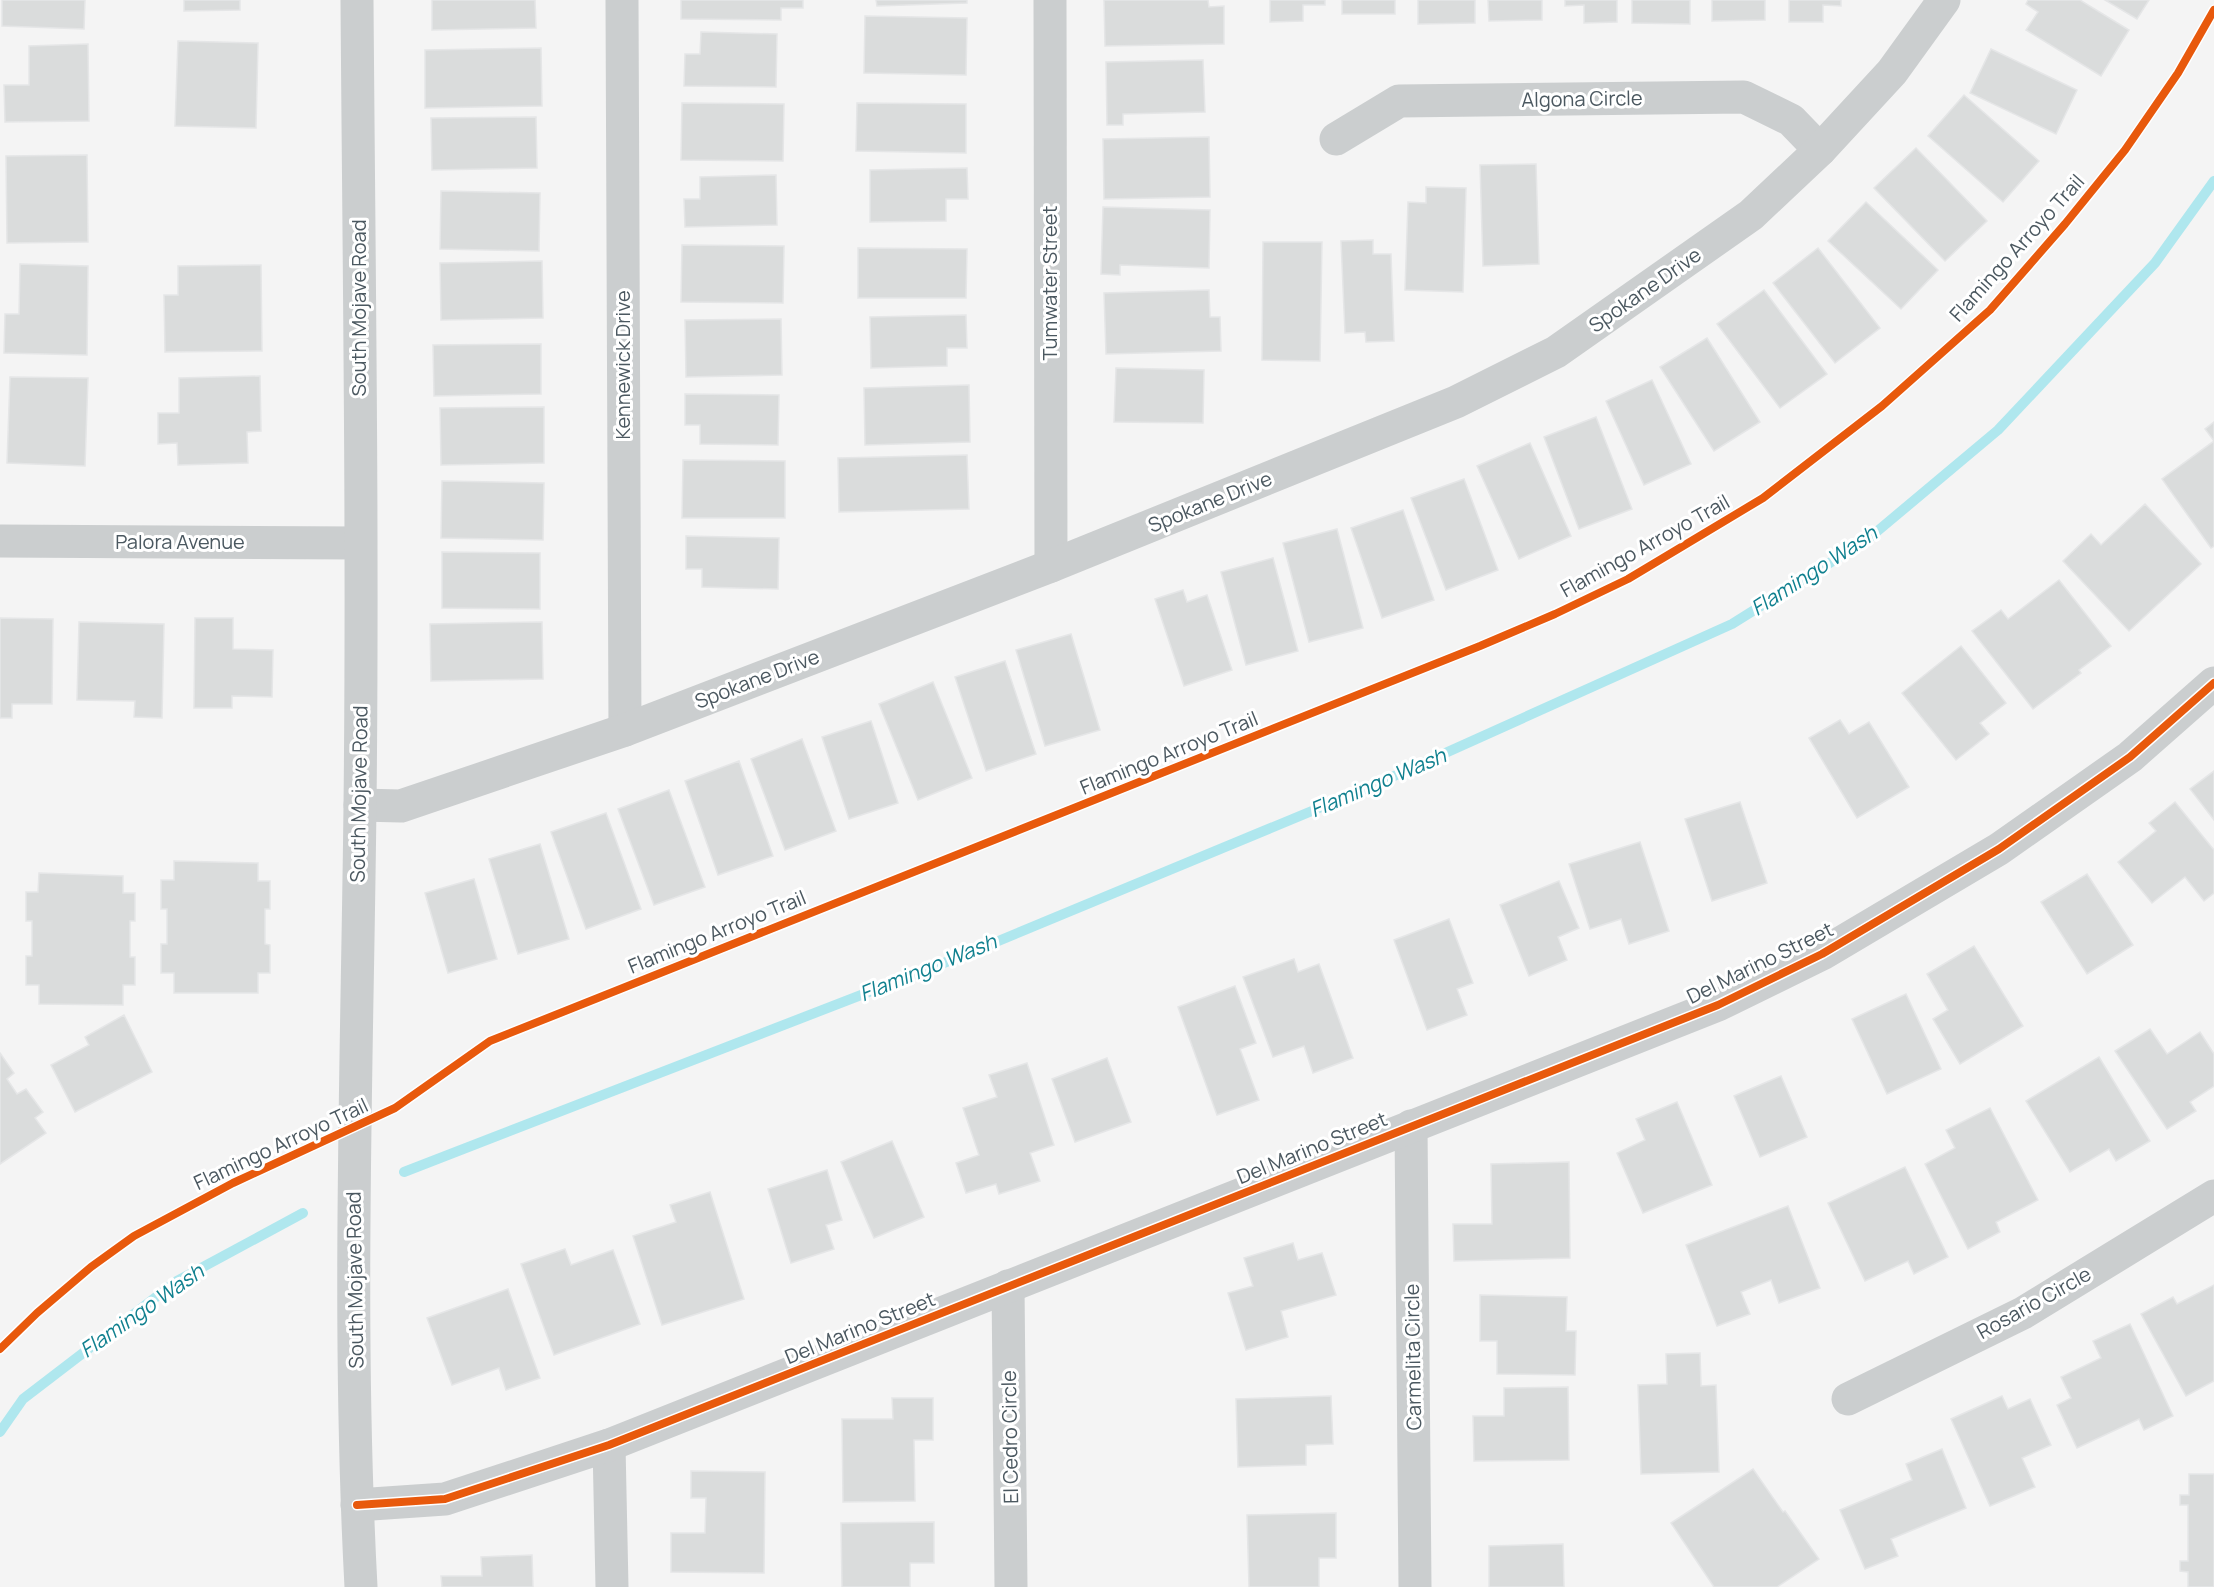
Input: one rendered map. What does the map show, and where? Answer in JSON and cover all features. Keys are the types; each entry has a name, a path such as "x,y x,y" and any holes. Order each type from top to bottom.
{"street":[{"name":"South Mojave Road","path":"357,0 360,804 354,1171 357,1505 361,1587"},
{"name":"Kennewick Drive","path":"622,0 625,730"},
{"name":"Tumwater Street","path":"1050,0 1051,566"},
{"name":"Spokane Drive","path":"360,804 401,806 625,730 1051,566 1456,402 1556,352 1752,215 1820,150 1892,72 1944,0"},
{"name":"Algona Circle","path":"1336,139 1399,101 1744,97 1791,120 1820,150"},
{"name":"Palora Avenue","path":"0,541 360,543"},
{"name":"Del Marino Street","path":"357,1505 445,1499 609,1445 1718,1005 1822,954 1999,849 2130,757 2214,683"},
{"name":"Carmelita Circle","path":"1411,1126 1415,1587"},
{"name":"Rosario Circle","path":"1848,1399 2023,1313 2214,1196"},
{"name":"El Cedro Circle","path":"1008,1286 1011,1587"},
{"path":"609,1445 612,1587"}],"building":[{"path":"2,0 85,0 84,29 2,26"},
{"path":"184,0 240,0 240,10 184,11"},
{"path":"432,0 535,0 536,28 432,30"},
{"path":"681,0 803,0 803,8 781,8 781,20 681,19"},
{"path":"876,0 967,0 967,3 877,6"},
{"path":"1104,0 1208,0 1209,7 1224,6 1224,44 1105,46"},
{"path":"1270,0 1325,0 1325,5 1303,5 1303,21 1270,22"},
{"path":"1342,0 1395,0 1395,14 1342,14"},
{"path":"1418,0 1475,0 1475,23 1418,24"},
{"path":"1488,0 1542,0 1542,20 1489,21"},
{"path":"1565,0 1617,0 1617,22 1584,23 1584,5 1565,6"},
{"path":"1632,0 1690,0 1690,24 1632,23"},
{"path":"1712,0 1765,0 1765,20 1712,21"},
{"path":"1789,0 1841,0 1841,6 1823,5 1823,22 1789,22"},
{"path":"2028,0 2080,0 2129,30 2101,76 2026,30 2038,12 2026,4"},
{"path":"2105,0 2149,0 2137,19"},
{"path":"865,16 967,18 966,75 864,73"},
{"path":"701,32 777,34 776,87 684,86 685,54 700,54"},
{"path":"178,41 258,43 256,128 175,126"},
{"path":"88,44 89,121 5,122 4,85 29,85 29,46"},
{"path":"541,48 542,106 425,108 425,50"},
{"path":"1991,49 2077,90 2056,134 1970,93"},
{"path":"1203,60 1205,112 1123,114 1123,125 1107,125 1106,62"},
{"path":"1964,95 2039,161 2003,202 1928,136"},
{"path":"682,103 784,104 783,161 681,160"},
{"path":"857,103 966,104 966,153 856,151"},
{"path":"536,117 537,168 432,170 431,118"},
{"path":"1209,137 1210,197 1104,199 1103,139"},
{"path":"1916,148 1987,221 1945,261 1874,188"},
{"path":"87,155 88,242 7,243 6,156"},
{"path":"1536,164 1539,264 1483,266 1480,165"},
{"path":"967,168 968,199 946,199 946,221 870,222 870,170"},
{"path":"776,175 777,225 685,227 684,199 700,199 700,177"},
{"path":"1426,187 1466,188 1463,292 1405,290 1408,202 1426,203"},
{"path":"441,191 540,193 539,251 440,249"},
{"path":"1866,202 1938,270 1901,309 1828,241"},
{"path":"1103,207 1210,210 1209,268 1120,265 1120,275 1101,274"},
{"path":"1373,240 1373,254 1391,254 1394,341 1366,342 1365,332 1345,333 1341,241"},
{"path":"1263,242 1322,242 1320,361 1262,360"},
{"path":"682,245 784,246 783,303 681,302"},
{"path":"858,248 967,249 966,298 858,298"},
{"path":"1818,248 1880,328 1835,363 1773,283"},
{"path":"542,261 543,318 441,320 440,263"},
{"path":"20,264 88,266 87,355 4,353 5,314 19,314"},
{"path":"261,265 262,351 165,352 164,295 178,295 178,266"},
{"path":"1209,290 1210,317 1220,317 1221,351 1106,354 1104,293"},
{"path":"1764,290 1827,374 1780,408 1717,324"},
{"path":"966,315 967,348 947,348 947,366 871,368 870,317"},
{"path":"781,319 782,375 686,377 685,320"},
{"path":"1707,338 1760,422 1714,451 1660,367"},
{"path":"541,344 541,394 434,396 433,345"},
{"path":"1116,368 1204,370 1203,423 1114,422"},
{"path":"260,376 261,431 247,432 248,463 178,465 177,443 158,444 158,413 179,413 179,378"},
{"path":"10,377 88,378 85,466 7,463"},
{"path":"1652,380 1691,464 1644,485 1606,401"},
{"path":"969,385 970,442 865,445 864,388"},
{"path":"685,394 779,395 778,445 700,444 700,425 685,425"},
{"path":"544,407 544,463 441,465 440,408"},
{"path":"1596,417 1632,509 1579,529 1544,437"},
{"path":"2214,422 2214,441 2205,429"},
{"path":"2214,441 2214,546 2211,548 2162,479"},
{"path":"1530,443 1571,536 1519,559 1477,466"},
{"path":"967,455 969,509 839,512 838,458"},
{"path":"683,460 785,461 785,518 682,518"},
{"path":"1464,479 1498,570 1446,590 1411,498"},
{"path":"442,481 544,483 543,540 441,538"},
{"path":"2145,504 2201,564 2129,631 2063,561 2091,534 2101,545"},
{"path":"1403,510 1434,600 1382,618 1351,528"},
{"path":"1337,529 1363,628 1309,642 1283,543"},
{"path":"686,536 779,538 778,589 702,587 702,569 686,569"},
{"path":"442,552 540,553 540,609 442,608"},
{"path":"1273,558 1298,651 1246,665 1221,572"},
{"path":"2059,580 2111,646 2079,670 2081,673 2033,709 1972,631 2001,610 2008,619"},
{"path":"1183,590 1187,602 1207,595 1232,670 1184,686 1155,599"},
{"path":"0,618 53,619 52,704 12,704 12,718 0,718"},
{"path":"195,618 233,618 233,649 273,650 272,697 232,696 232,708 194,708"},
{"path":"79,622 164,624 162,718 134,717 135,701 77,700"},
{"path":"542,622 543,679 431,681 430,624"},
{"path":"1071,634 1100,730 1045,746 1016,650"},
{"path":"1961,646 2006,703 1980,723 1989,734 1956,760 1902,693"},
{"path":"1005,661 1036,754 986,771 955,677"},
{"path":"933,682 972,778 918,800 879,704"},
{"path":"1840,720 1849,734 1869,722 1909,787 1857,818 1809,738"},
{"path":"871,721 898,803 849,819 822,737"},
{"path":"802,739 836,831 785,850 751,759"},
{"path":"739,761 773,856 718,875 685,781"},
{"path":"2214,771 2214,820 2190,789"},
{"path":"669,790 705,887 654,905 618,809"},
{"path":"1740,802 1767,883 1712,901 1685,819"},
{"path":"2175,802 2214,850 2214,893 2204,901 2185,877 2152,903 2118,862 2156,831 2149,823"},
{"path":"606,813 641,909 586,929 551,832"},
{"path":"1640,842 1669,931 1629,944 1621,919 1590,929 1569,864"},
{"path":"540,844 569,939 518,954 489,859"},
{"path":"174,861 258,863 258,881 270,881 270,909 265,909 265,944 270,945 270,973 258,973 258,993 174,993 174,973 161,973 161,944 167,944 167,909 161,909 161,880 174,880"},
{"path":"39,873 123,876 123,893 135,893 135,921 130,921 130,957 135,957 135,985 123,985 123,1005 39,1004 39,985 26,985 26,956 32,956 32,921 26,921 26,892 38,892"},
{"path":"2087,874 2133,945 2087,974 2041,902"},
{"path":"474,879 497,959 448,973 425,893"},
{"path":"1559,881 1579,928 1558,937 1567,960 1529,976 1500,905"},
{"path":"1449,919 1473,983 1457,989 1467,1015 1427,1030 1394,940"},
{"path":"1974,946 2023,1026 1960,1064 1933,1019 1948,1010 1927,974"},
{"path":"1294,959 1298,972 1319,964 1353,1058 1313,1073 1304,1046 1273,1057 1243,977"},
{"path":"1235,986 1256,1043 1240,1049 1259,1100 1217,1115 1178,1007"},
{"path":"1906,994 1941,1069 1887,1094 1852,1019"},
{"path":"124,1015 152,1072 75,1112 51,1065 89,1045 85,1037"},
{"path":"2150,1029 2167,1054 2200,1032 2214,1054 2214,1086 2190,1102 2196,1111 2167,1129 2115,1051"},
{"path":"0,1053 14,1073 7,1079 17,1094 26,1089 43,1112 35,1118 46,1133 0,1164"},
{"path":"2099,1057 2150,1141 2116,1161 2109,1149 2070,1172 2026,1101"},
{"path":"1107,1058 1131,1122 1075,1142 1052,1079"},
{"path":"1027,1063 1054,1145 1030,1153 1040,1181 999,1194 996,1184 966,1193 956,1163 979,1155 963,1108 997,1097 989,1075"},
{"path":"1781,1076 1807,1137 1760,1157 1734,1096"},
{"path":"1677,1102 1712,1185 1643,1213 1617,1153 1645,1140 1636,1119"},
{"path":"1990,1108 2038,1200 1996,1222 2000,1232 1968,1249 1925,1164 1955,1148 1946,1130"},
{"path":"892,1141 924,1217 874,1238 841,1162"},
{"path":"1569,1162 1570,1258 1454,1261 1453,1224 1492,1224 1491,1164"},
{"path":"1905,1167 1948,1257 1914,1274 1908,1261 1865,1281 1828,1203"},
{"path":"827,1170 842,1220 826,1225 834,1249 791,1263 768,1189"},
{"path":"710,1192 744,1299 662,1325 633,1236 676,1222 670,1205"},
{"path":"1788,1206 1820,1288 1779,1303 1771,1280 1741,1292 1750,1314 1717,1326 1686,1245"},
{"path":"1293,1243 1298,1260 1322,1253 1336,1295 1281,1311 1288,1337 1246,1350 1228,1293 1253,1286 1244,1258"},
{"path":"565,1249 571,1265 613,1250 640,1324 554,1355 521,1264"},
{"path":"2214,1285 2214,1381 2186,1396 2141,1314 2173,1297 2177,1304"},
{"path":"508,1289 540,1378 506,1390 499,1368 452,1385 427,1318"},
{"path":"1480,1295 1567,1297 1566,1331 1576,1331 1575,1375 1497,1374 1497,1341 1480,1341"},
{"path":"2130,1324 2173,1416 2144,1430 2139,1419 2077,1448 2057,1405 2071,1398 2061,1377 2101,1358 2093,1341"},
{"path":"1700,1353 1701,1386 1716,1385 1719,1472 1641,1474 1638,1385 1667,1384 1666,1354"},
{"path":"1568,1387 1569,1460 1474,1461 1473,1416 1504,1416 1504,1388"},
{"path":"1331,1396 1333,1444 1306,1445 1306,1465 1238,1467 1236,1399"},
{"path":"2002,1396 2008,1409 2030,1399 2051,1445 2022,1458 2035,1487 1990,1506 1951,1419"},
{"path":"892,1398 933,1398 933,1440 914,1440 915,1501 843,1502 842,1419 893,1419"},
{"path":"1942,1449 1966,1508 1891,1539 1898,1556 1865,1569 1840,1510 1912,1480 1906,1464"},
{"path":"1753,1469 1819,1559 1777,1587 1714,1587 1671,1523"},
{"path":"691,1471 765,1472 764,1573 671,1572 671,1533 705,1533 706,1498 691,1498"},
{"path":"2189,1474 2214,1474 2214,1587 2188,1587 2188,1572 2180,1571 2180,1561 2188,1561 2188,1505 2180,1505 2180,1495 2189,1495"},
{"path":"1336,1513 1336,1558 1319,1558 1319,1587 1249,1587 1247,1515"},
{"path":"934,1522 934,1563 910,1563 910,1587 842,1587 841,1523"},
{"path":"1563,1544 1564,1587 1489,1587 1489,1546"},
{"path":"532,1555 533,1587 442,1587 441,1576 482,1576 481,1557"}],"waterway":[{"name":"Flamingo Wash","path":"404,1172 967,954 1372,786 1732,624 1868,539 1998,430 2155,263 2214,181"},
{"name":"Flamingo Wash","path":"0,1432 23,1399 177,1281 303,1213"}],"cycle path":[{"name":"Flamingo Arroyo Trail","path":"0,1349 37,1313 91,1267 134,1236 233,1183 395,1108 490,1041 1480,646 1628,579 1763,498 1882,406 1990,310 2065,224 2125,150 2178,73 2214,10"},
{"path":"357,1505 445,1499 609,1445 1718,1005 1822,954 1999,849 2130,757 2214,683"}]}
